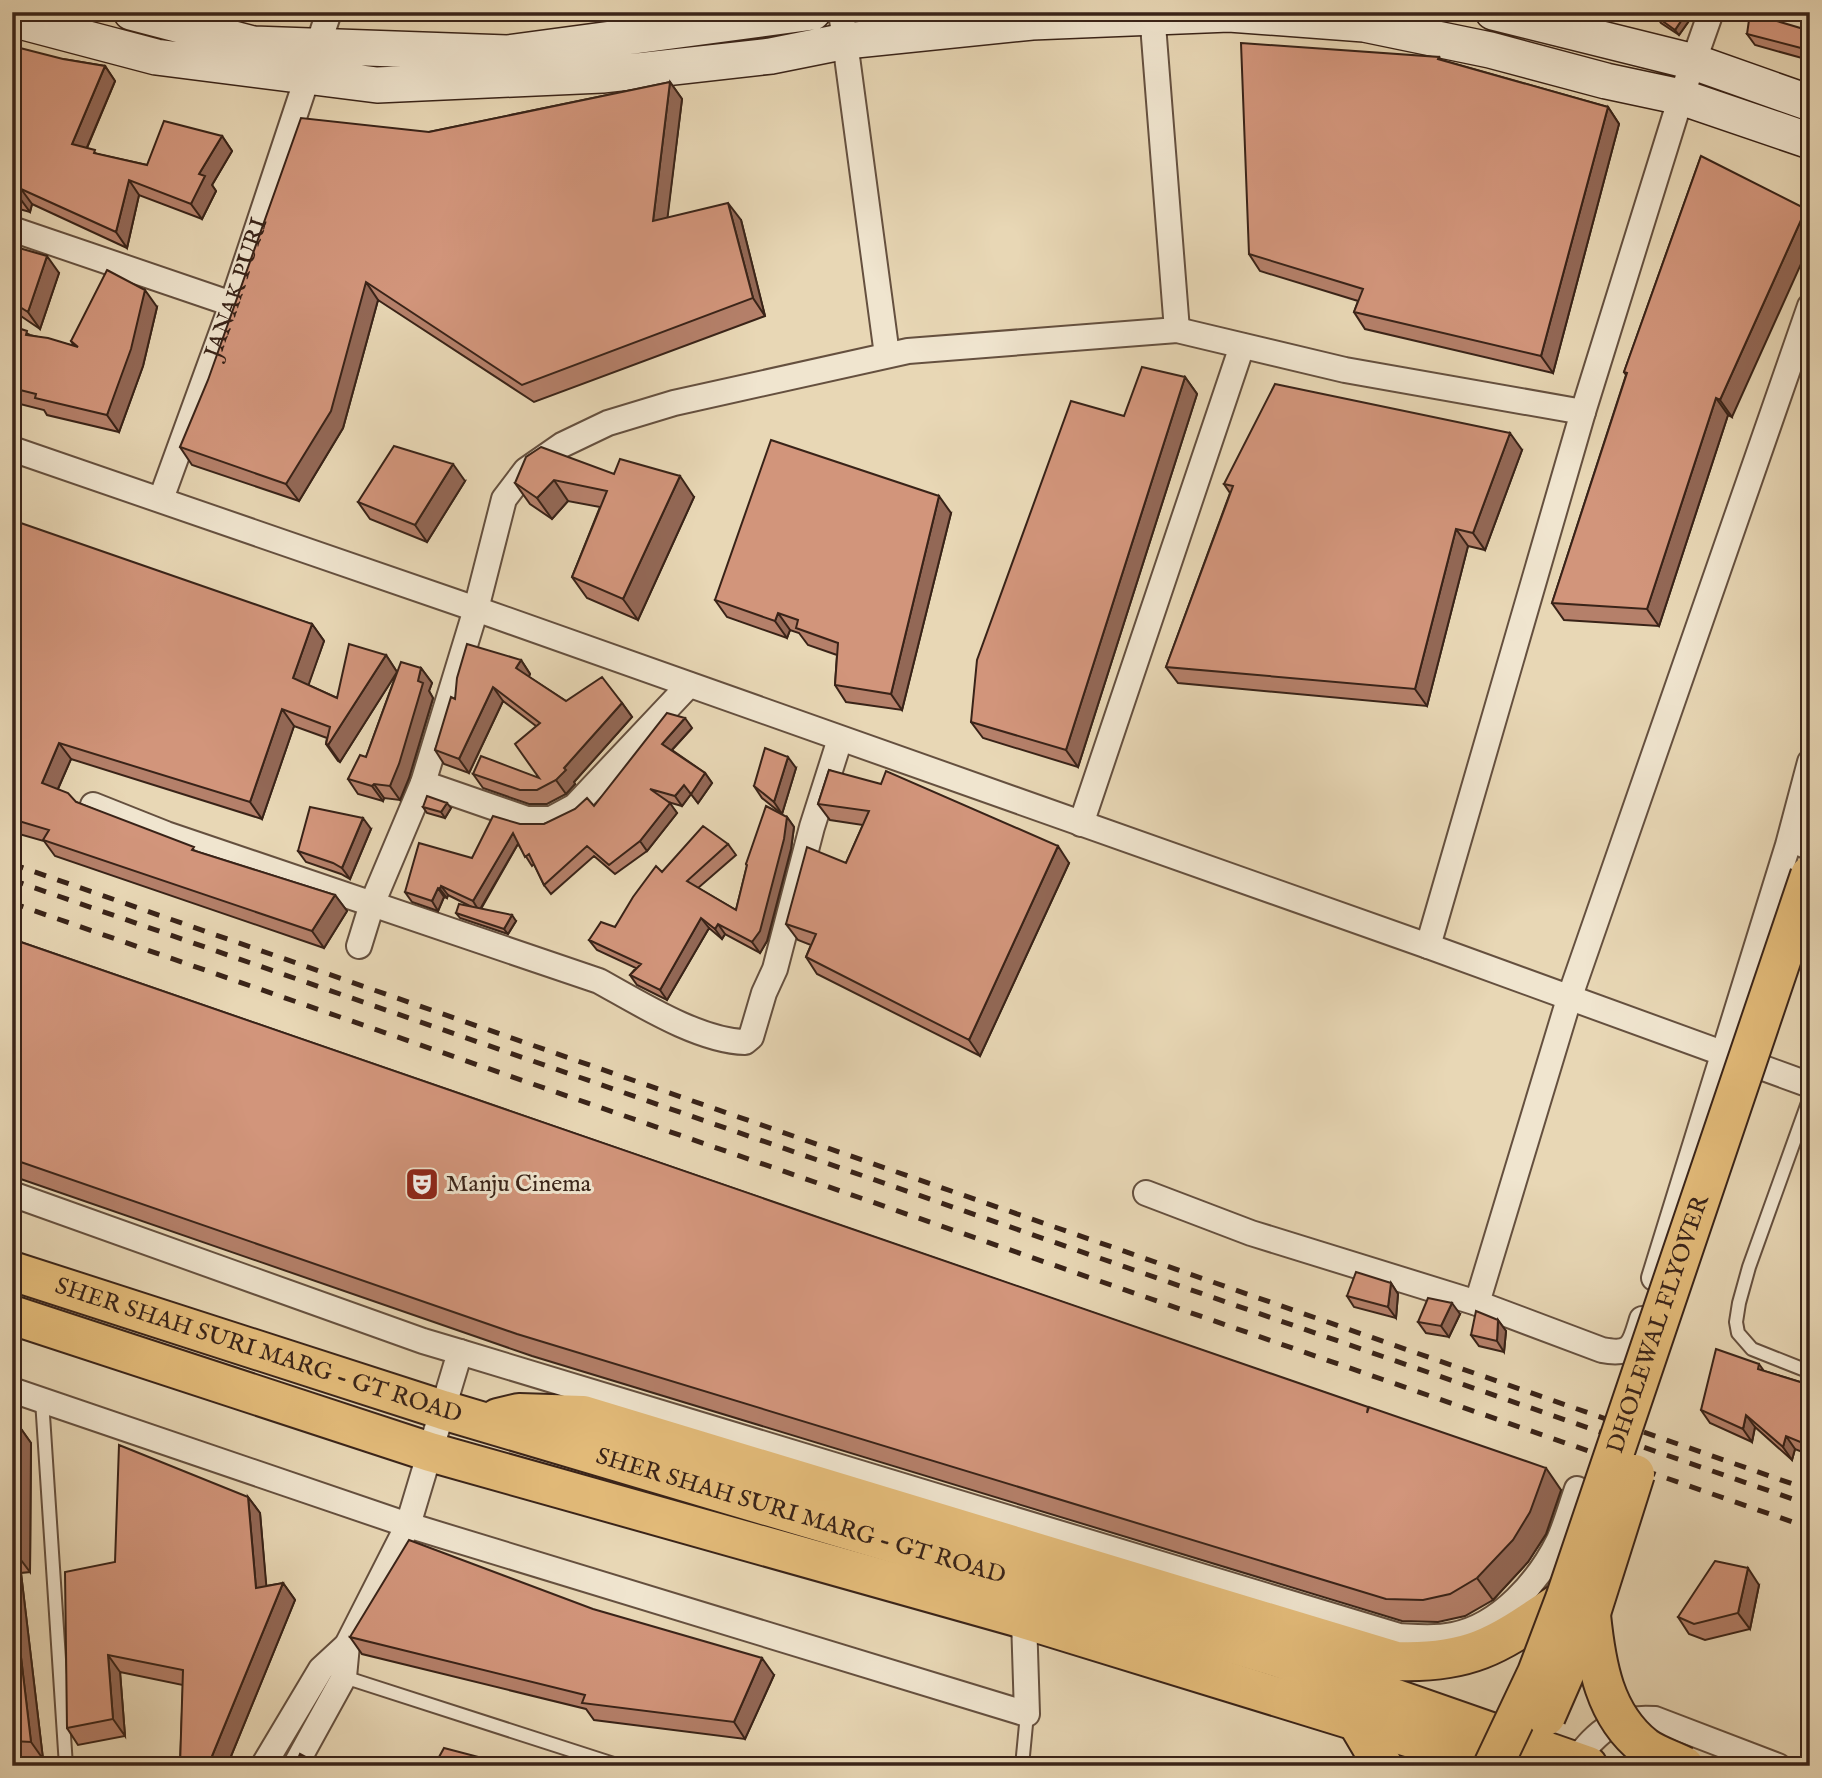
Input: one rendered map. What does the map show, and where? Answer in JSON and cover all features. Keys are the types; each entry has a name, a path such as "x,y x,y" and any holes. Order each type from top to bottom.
{"main road":[{"name":"DHOLEWAL FLYOVER","path":"1477,1756 1537,1673 1578,1606 1802,858"},
{"name":"DHOLEWAL FLYOVER","path":"1523,1766 1578,1606 1680,1330 1810,954"},
{"name":"SHER SHAH SURI MARG - GT ROAD","path":"12,1270 482,1422 1273,1656 1477,1756"},
{"name":"SHER SHAH SURI MARG - GT ROAD","path":"12,1315 429,1452 1024,1619 1357,1722 1477,1756 1579,1764"},
{"path":"482,1422 519,1413 583,1415 1396,1661 1426,1662 1457,1658 1490,1648 1578,1606 1606,1695 1623,1726 1646,1748 1684,1766"},
{"path":"1357,1722 1383,1766"}],"street":[{"path":"131,12 253,44 377,85 602,75 771,56 843,27 1032,22 1152,15 1376,19 1606,81 1681,97 1810,141"},
{"name":"JANAK PURI","path":"161,499 232,304 329,12"},
{"path":"12,19 156,57 313,62 507,52 773,15 813,12"},
{"path":"1493,12 1694,62 1810,103"},
{"path":"1428,946 1583,412 1681,97 1711,12"},
{"path":"1152,15 1177,330"},
{"path":"843,27 887,355"},
{"path":"12,229 232,304"},
{"path":"1478,1303 1569,999 1810,306"},
{"path":"359,946 372,904 423,783 476,609 504,499 526,470 562,445 608,424 674,403 908,351 1177,330 1345,370 1583,412"},
{"path":"1082,824 1242,346"},
{"path":"12,449 476,609 1428,946 1810,1085"},
{"path":"423,783 527,819 551,819 575,806 689,685"},
{"path":"93,805 166,834 599,981 665,1018 715,1036 746,1042 751,1037 764,993 775,970 812,827 840,738"},
{"path":"1146,1193 1251,1233 1478,1303 1602,1350 1621,1352 1634,1344 1723,1054 1802,858 1810,762"},
{"path":"12,1194 423,1341 1399,1636 1452,1636 1492,1619 1538,1576 1559,1539 1577,1489"},
{"path":"295,1766 332,1673 408,1525 460,1352"},
{"path":"12,1390 408,1525 1027,1714 1024,1619"},
{"path":"263,1766 332,1673"},
{"path":"1579,1764 1591,1741 1611,1725 1634,1717 1655,1719 1778,1766"}],"lane":[{"path":"1810,1097 1749,1267 1736,1322 1743,1342 1752,1349 1810,1372"},
{"path":"42,1400 66,1766"},
{"path":"332,1673 620,1766"},
{"path":"1022,1766 1027,1714"}],"building":[{"path":"1659,12 1687,12 1675,30 1657,17"},
{"path":"1750,13 1807,30 1801,48 1747,34"},
{"path":"1241,43 1439,57 1438,59 1608,107 1541,356 1354,312 1363,289 1249,254"},
{"path":"20,48 105,66 72,144 95,150 94,153 147,165 164,121 222,136 199,174 205,176 191,204 129,180 116,232 21,189 19,197 12,195 12,65"},
{"path":"670,82 653,221 728,203 753,298 522,385 366,282 331,411 286,484 180,447 208,380 301,118 429,132"},
{"path":"1701,156 1806,209 1720,400 1716,398 1647,609 1552,603 1627,373 1624,372"},
{"path":"12,246 47,256 28,312 12,302"},
{"path":"107,270 145,290 131,349 107,415 35,398 36,394 12,388 12,326 27,331 26,335 78,347 71,341"},
{"path":"1142,367 1185,377 1066,750 971,722 977,660 1071,401 1124,416"},
{"path":"1275,384 1510,433 1473,533 1456,529 1415,689 1166,667 1233,486 1224,484"},
{"path":"771,440 939,496 891,694 835,685 838,643 796,628 798,620 778,613 775,621 715,600"},
{"path":"394,446 453,464 415,525 358,502"},
{"path":"541,447 614,474 620,459 680,476 623,599 572,577 607,491 554,480 537,498 515,483 526,457"},
{"path":"15,521 312,624 293,678 337,698 349,644 386,655 328,745 330,727 282,709 250,802 59,743 42,783 68,793 76,802 194,847 192,850 335,895 312,931 43,840 49,830 12,819 12,528"},
{"path":"467,644 521,660 516,668 566,701 602,677 622,703 564,768 566,770 556,780 537,790 520,790 473,774 481,756 539,778 515,744 540,723 493,687 459,759 435,750 451,697 455,699 457,678"},
{"path":"401,662 421,668 418,681 423,683 390,786 372,786 348,779 360,755 366,757"},
{"path":"667,713 685,718 662,744 705,773 691,794 684,785 675,796 650,789 670,803 640,841 609,865 587,846 544,885 529,854 525,857 513,833 473,901 441,886 432,901 405,892 419,843 472,858 493,816 520,824 544,824 575,809 587,798 594,806"},
{"path":"765,748 788,757 774,802 754,786"},
{"path":"829,770 881,784 886,771 1058,846 969,1040 806,957 816,934 786,924 807,847 846,863 869,811 818,804"},
{"path":"427,796 447,803 441,812 423,807"},
{"path":"766,806 787,817 784,839 760,931 752,942 718,924 715,929 701,918 660,990 630,975 641,964 589,940 601,922 615,927 656,866 662,872 703,826 728,844 687,881 736,910 746,864"},
{"path":"310,807 363,818 342,868 298,851"},
{"path":"459,904 512,915 504,929 456,913"},
{"path":"12,939 1368,1407 1367,1413 1369,1407 1546,1468 1530,1512 1513,1540 1477,1578 1450,1594 1423,1600 1386,1599 517,1334 12,1159"},
{"path":"1356,1272 1391,1283 1388,1307 1347,1296"},
{"path":"1428,1298 1452,1303 1441,1326 1418,1322"},
{"path":"1476,1311 1498,1320 1497,1341 1471,1335"},
{"path":"1716,1349 1759,1364 1758,1369 1810,1385 1810,1446 1786,1436 1783,1447 1746,1415 1743,1429 1701,1410"},
{"path":"12,1424 19,1426 18,1556 12,1556"},
{"path":"119,1445 248,1497 256,1588 283,1583 210,1761 205,1766 180,1766 183,1670 108,1655 113,1719 67,1728 65,1572 115,1562"},
{"path":"409,1540 593,1609 762,1658 734,1722 582,1703 585,1695 350,1637"},
{"path":"1715,1561 1748,1568 1738,1613 1694,1624 1678,1617"},
{"path":"12,1581 31,1742 12,1741"},
{"path":"444,1748 513,1766 434,1766"},
{"path":"300,1754 322,1766 295,1766"}],"railway":[{"path":"12,864 1810,1490"},
{"path":"12,880 1810,1505"},
{"path":"12,903 1810,1528"}],"place":[{"name":"Manju Cinema","path":"422,1184"}]}
